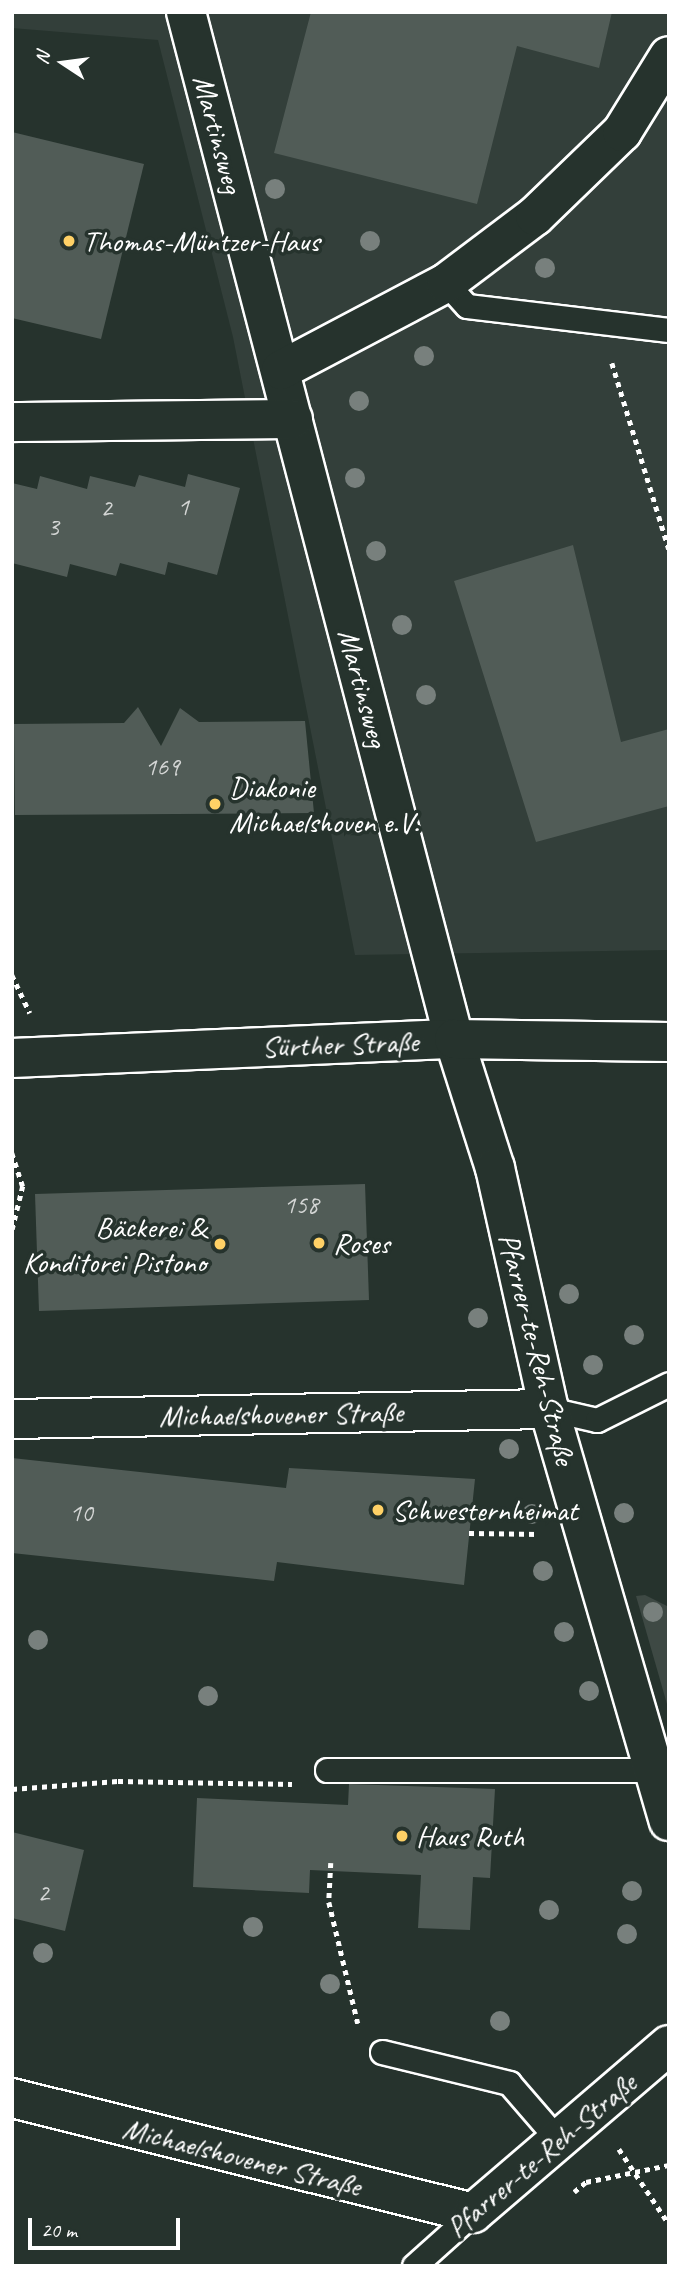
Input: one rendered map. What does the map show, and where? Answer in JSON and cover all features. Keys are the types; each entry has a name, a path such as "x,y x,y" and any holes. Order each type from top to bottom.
{"street":[{"name":"Martinsweg","path":"186,12 454,1039"},
{"path":"281,370 446,284 553,201 622,132 669,56"},
{"path":"12,422 293,419"},
{"name":"Sürther Straße","path":"12,1058 454,1039 669,1042"},
{"name":"Pfarrer-te-Reh-Straße","path":"454,1039 495,1168 549,1409 669,1821"},
{"name":"Michaelshovener Straße","path":"12,1419 549,1409"},
{"name":"Pfarrer-te-Reh-Straße","path":"473,2213 595,2112 669,2045"},
{"name":"Michaelshovener Straße","path":"12,2098 473,2213"}],"lane":[{"path":"446,284 467,306 669,330"},
{"path":"549,1409 597,1420 669,1384"},
{"path":"327,1770 653,1770"},
{"path":"382,2052 509,2083 560,2142"},
{"name":"Pfarrer-te-Reh-Straße","path":"414,2266 473,2213"}],"path":[{"path":"600,322 669,550"},
{"path":"12,1153 23,1186 12,1231"},
{"path":"469,1533 538,1534 582,1525"},
{"path":"12,1789 118,1781 304,1784 327,1770"},
{"path":"331,1863 328,1902 361,2036 382,2052"},
{"path":"595,2112 669,2224"}],"shaded area":[{"path":"12,12 669,12 669,950 355,955 233,337 158,40 12,28"},
{"path":"645,1595 669,1607 669,1711 636,1596"}],"building":[{"path":"311,12 612,12 599,68 517,46 477,204 274,153"},
{"name":"Thomas-Müntzer-Haus","path":"12,132 144,164 101,339 12,318"},
{"path":"188,474 240,488 217,575 168,562 165,575 120,563 116,576 70,564 67,577 12,563 12,483 37,489 40,476 87,489 90,476 135,487 139,475 185,487"},
{"path":"573,545 621,742 669,729 669,806 536,842 454,581"},
{"path":"138,707 161,746 180,708 199,722 305,721 314,813 15,815 14,724 124,723"},
{"path":"365,1184 369,1300 39,1311 35,1194"},
{"path":"12,1458 286,1488 289,1468 475,1479 464,1585 277,1562 274,1581 12,1553"},
{"path":"349,1784 495,1789 490,1878 473,1877 470,1930 418,1928 421,1875 310,1870 309,1893 193,1887 197,1798 348,1805"},
{"path":"12,1832 84,1850 65,1931 12,1918"}],"place":[{"name":"Thomas-Müntzer-Haus","path":"69,241"},
{"name":"Diakonie Michaelshoven e.V.","path":"215,804"},
{"name":"Roses","path":"319,1243"},
{"name":"Bäckerei & Konditorei Pistono","path":"220,1244"},
{"name":"Schwesternheimat","path":"378,1510"},
{"name":"Haus Ruth","path":"402,1836"}]}
